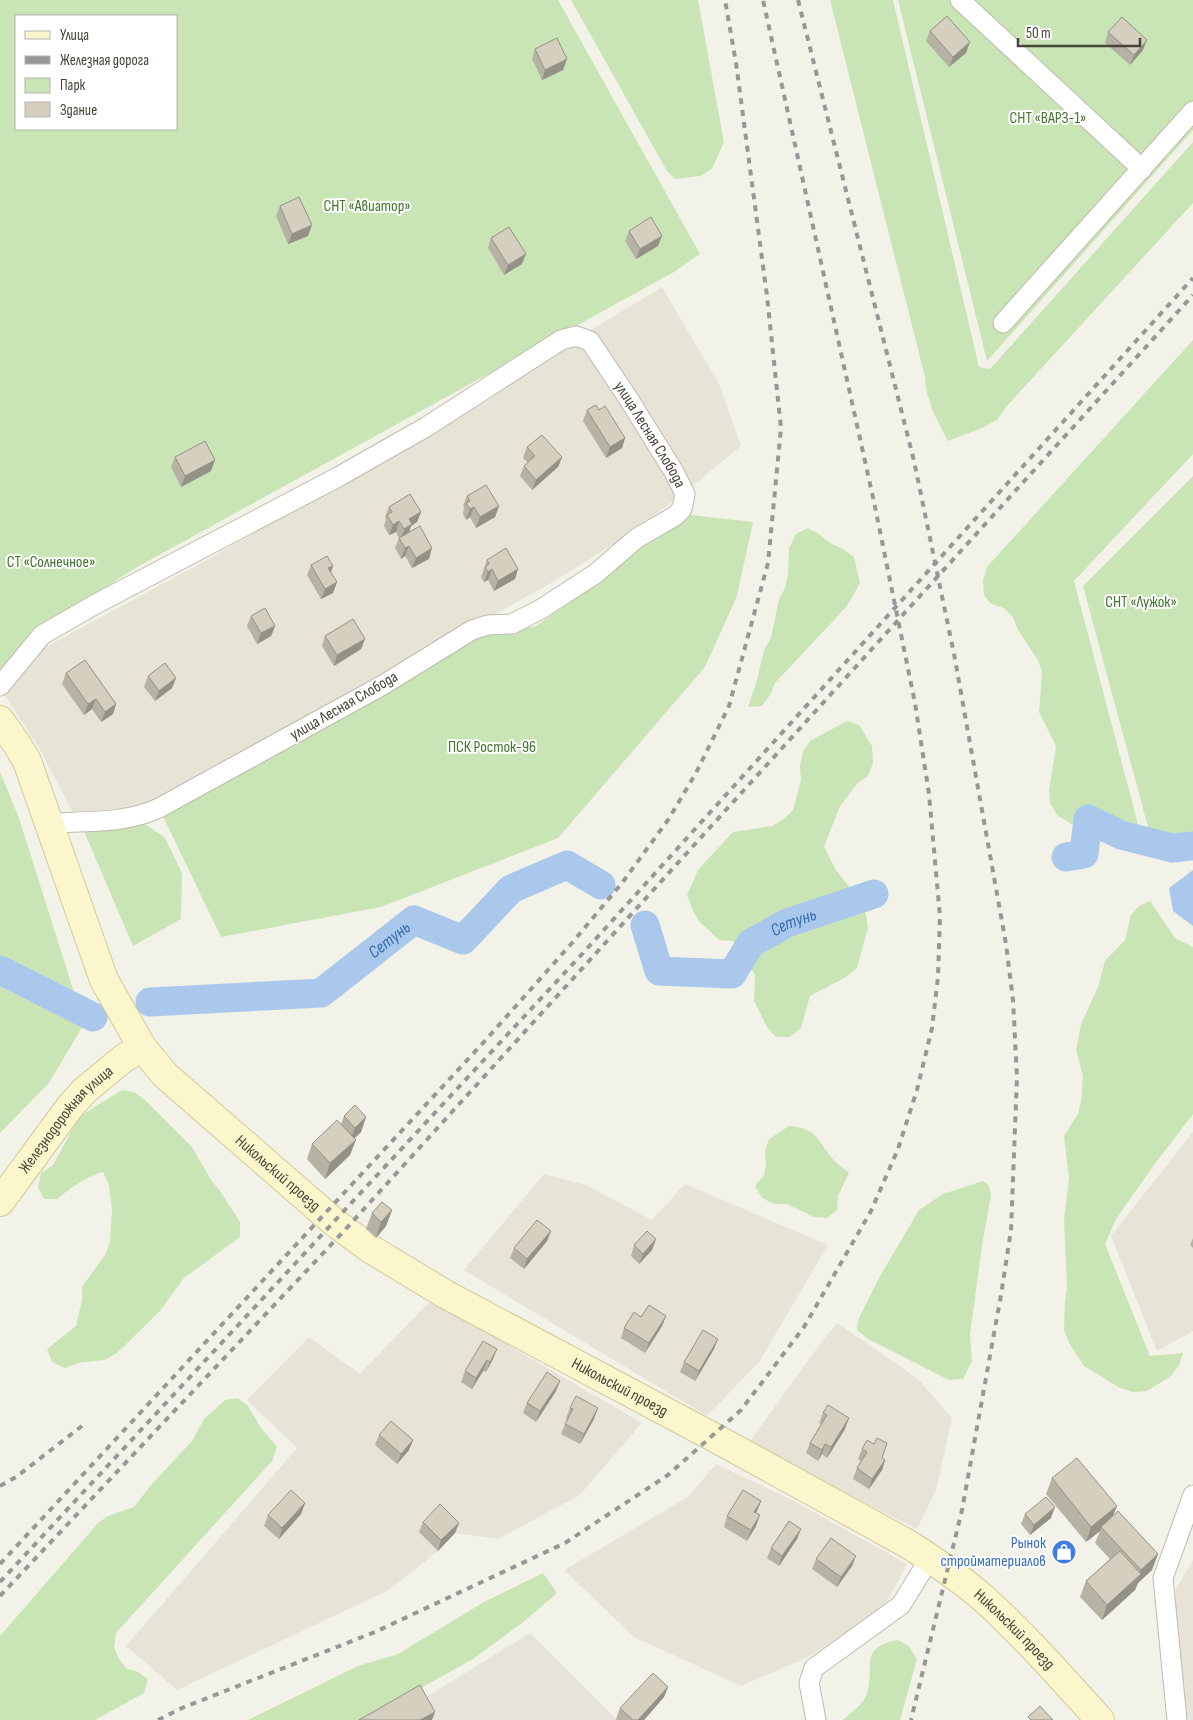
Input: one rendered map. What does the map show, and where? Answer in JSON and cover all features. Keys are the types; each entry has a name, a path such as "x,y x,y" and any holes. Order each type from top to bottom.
{"main road":[{"name":"Никольский проезд","path":"0,720 27,762 104,980 142,1047 165,1075 334,1222 369,1248 445,1294 726,1443 930,1558 982,1597 1030,1643 1100,1720"},
{"name":"Железнодорожная улица","path":"0,1202 69,1108 84,1091 124,1058 142,1047"}],"street":[{"path":"960,0 1142,169"},
{"path":"1003,323 1193,111"},
{"name":"улица Лесная Слобода","path":"0,686 42,635 94,605 338,476 426,427 561,340 576,336 590,342 628,398 674,472 685,494 682,509 675,516 637,538 594,574 541,610 512,624 488,625 472,630 383,685 158,808 144,815 121,819 48,822"},
{"path":"1177,1720 1164,1578 1193,1495"},
{"path":"816,1720 809,1683 814,1668 901,1605 930,1558"}],"shaded area":[{"path":"662,287 719,384 741,446 679,497 617,542 551,583 166,799 141,811 72,811 39,748 5,696 33,654 203,562 444,425 562,347"},
{"path":"1193,1132 1193,1331 1157,1351 1111,1236"},
{"path":"544,1174 586,1185 652,1220 685,1184 828,1245 759,1362 707,1416 464,1270"},
{"path":"431,1300 642,1423 580,1495 498,1539 455,1533 438,1551 389,1590 177,1690 126,1646 297,1448 247,1400 309,1337 360,1374"},
{"path":"837,1323 917,1378 952,1418 936,1490 917,1529 748,1444"},
{"path":"716,1464 794,1501 907,1564 883,1609 808,1657 741,1686 634,1637 564,1570 688,1497"},
{"path":"1193,1560 1193,1720 1183,1720 1172,1596"},
{"path":"530,1633 617,1720 388,1720 412,1706"}],"green space":[{"name":"СНТ «Авиатор»","path":"0,0 558,0 700,254 674,272 139,566 41,628 0,684"},
{"path":"571,0 698,0 724,142 712,169 700,176 675,179 667,171"},
{"path":"830,0 893,0 979,367 990,369 1193,142 1193,203 1006,407 997,420 948,441 927,394 925,377"},
{"name":"СНТ «ВАРЗ-1»","path":"898,0 1193,0 1193,130 987,361"},
{"path":"1193,340 1193,454 1074,581 1140,832 1127,834 1115,830 1090,836 1057,815 1050,803 1049,790 1056,746 1039,712 1042,672 1038,660 1018,630 1013,617 1004,608 991,604 984,595 983,580 987,567"},
{"name":"СНТ «Лужок»","path":"1193,476 1193,846 1155,853 1083,586"},
{"name":"ПСК Росток-96","path":"680,514 753,522 737,596 705,667 558,838 381,907 221,937 159,808 462,640 536,626 609,575 629,550"},
{"path":"808,528 854,557 860,583 847,606 775,683 770,695 762,706 748,707 764,650 771,638 779,599 785,588 788,574 789,548 796,534"},
{"path":"847,721 859,725 872,746 873,763 868,776 858,783 840,806 824,847 836,870 851,889 866,914 868,928 857,968 846,977 810,996 801,1028 790,1037 776,1037 767,1027 754,1001 755,975 733,941 719,940 699,921 687,895 698,870 733,832 772,826 784,819 793,810 801,780 800,766 803,751 810,741"},
{"path":"0,772 19,818 84,1024 49,1083 0,1133"},
{"path":"139,820 165,838 182,873 181,919 133,946 81,824"},
{"path":"1150,901 1175,938 1193,947 1193,1114 1116,1219 1105,1244 1150,1356 1183,1353 1179,1365 1171,1376 1147,1391 1133,1392 1120,1388 1084,1366 1069,1343 1064,1330 1067,1288 1064,1220 1069,1178 1064,1136 1078,1114 1081,1101 1083,1076 1076,1050 1081,1024 1098,987 1105,961 1125,940 1131,915 1139,906"},
{"path":"122,1090 134,1092 145,1100 192,1147 211,1180 240,1222 240,1237 184,1278 160,1311 117,1353 105,1360 78,1363 65,1368 52,1362 47,1349 76,1326 82,1300 82,1287 105,1255 110,1242 112,1210 109,1185 103,1172 84,1180 57,1199 44,1199 38,1187 41,1173 53,1165 79,1117"},
{"path":"789,1126 805,1129 814,1134 833,1160 849,1173 838,1196 837,1210 827,1218 814,1217 787,1204 774,1204 762,1198 755,1186 764,1175 766,1164 765,1151 769,1139"},
{"path":"983,1181 989,1186 991,1195 970,1335 972,1361 963,1379 949,1380 868,1339 857,1330 858,1320 879,1278 919,1210 943,1194"},
{"path":"238,1398 248,1406 261,1428 277,1447 272,1461 116,1633 114,1647 119,1659 127,1669 138,1672 148,1679 144,1693 95,1720 0,1720 0,1636 98,1523 108,1516 134,1507 152,1484 192,1441 204,1419 225,1400"},
{"path":"543,1573 557,1593 522,1623 473,1659 364,1720 248,1720 358,1666 398,1654 484,1602"},
{"path":"898,1640 909,1646 917,1659 900,1720 843,1720 860,1705 867,1694 870,1660 873,1653 885,1643"}],"water":[{"path":"1193,870 1193,926 1173,911 1169,888"}],"building":[{"path":"947,16 970,42 953,57 930,31"},
{"path":"1122,17 1147,40 1134,55 1108,32"},
{"path":"557,38 567,59 545,70 535,49"},
{"path":"299,197 312,225 292,234 280,206"},
{"path":"651,217 662,236 640,249 629,231"},
{"path":"509,227 526,254 508,265 491,238"},
{"path":"596,405 599,410 605,406 625,438 610,447 587,410"},
{"path":"542,435 562,457 536,480 524,466 535,456 527,447"},
{"path":"205,441 215,460 185,476 175,457"},
{"path":"486,485 499,506 480,517 474,507 470,509 466,503 470,501 467,496"},
{"path":"410,494 421,512 409,519 412,524 404,529 399,521 393,525 387,515 392,512 389,507"},
{"path":"420,526 432,548 416,558 409,546 405,548 399,538"},
{"path":"506,548 518,569 498,581 492,569 488,572 485,567 489,564 487,560"},
{"path":"327,556 333,566 328,568 337,582 325,589 311,565"},
{"path":"265,608 275,626 261,633 251,616"},
{"path":"353,619 365,639 337,655 325,636"},
{"path":"85,660 116,704 105,712 96,699 88,704 66,673"},
{"path":"165,663 176,678 159,691 148,676"},
{"path":"355,1105 366,1117 355,1128 344,1116"},
{"path":"337,1120 356,1140 330,1163 312,1144"},
{"path":"382,1202 392,1210 381,1222 372,1213"},
{"path":"537,1220 551,1231 527,1259 514,1248"},
{"path":"647,1231 656,1239 643,1254 634,1245"},
{"path":"649,1305 666,1316 649,1343 624,1328 634,1312 641,1317"},
{"path":"703,1330 718,1339 699,1371 684,1362"},
{"path":"483,1341 497,1349 490,1362 487,1360 476,1378 465,1371"},
{"path":"547,1372 560,1381 540,1411 527,1403"},
{"path":"576,1396 598,1408 584,1434 565,1424 573,1409 570,1408"},
{"path":"828,1405 849,1418 831,1447 825,1444 822,1450 810,1443 827,1415 823,1413"},
{"path":"391,1421 413,1440 401,1454 379,1435"},
{"path":"877,1438 887,1443 882,1458 885,1460 872,1479 857,1468 867,1452 862,1449 867,1440 874,1444"},
{"path":"1077,1458 1117,1506 1091,1527 1052,1478"},
{"path":"291,1490 305,1503 282,1528 268,1515"},
{"path":"743,1490 761,1501 754,1512 760,1515 751,1530 727,1516"},
{"path":"1046,1497 1055,1507 1034,1525 1025,1514"},
{"path":"440,1504 459,1523 441,1540 423,1522"},
{"path":"1118,1511 1158,1554 1141,1570 1101,1527"},
{"path":"789,1521 801,1529 782,1556 771,1548"},
{"path":"831,1538 856,1556 841,1577 816,1559"},
{"path":"1120,1551 1141,1574 1107,1605 1086,1581"},
{"path":"653,1673 668,1687 638,1720 633,1720 620,1708"},
{"path":"420,1685 435,1712 420,1720 359,1720"},
{"path":"1040,1706 1053,1720 1031,1720 1028,1717"}],"waterway":[{"name":"Сетунь","path":"1066,857 1084,854 1088,819 1121,835 1172,848 1193,846"},
{"name":"Сетунь","path":"150,1002 321,993 414,920 463,940 511,889 567,865 601,885"},
{"name":"Сетунь","path":"645,925 659,971 732,974 751,943 787,923 874,894"},
{"name":"Сетунь","path":"0,970 93,1017"}],"railway":[{"path":"0,1564 483,1043 572,943 622,883 668,820 696,773 729,706 768,563 781,428 767,296 736,63 725,0"},
{"path":"158,1720 182,1708 375,1632 565,1543 668,1475 741,1410 804,1327 871,1211 898,1149 917,1090 932,1028 938,977 940,917 929,794 915,703 874,502 763,0"},
{"path":"798,0 914,461 954,654 1006,944 1013,1000 1017,1077 1011,1230 962,1510 911,1720"},
{"path":"0,1582 583,953 1193,278"},
{"path":"0,1596 344,1231 1193,295"},
{"path":"0,1486 16,1477 82,1426"}],"place":[{"name":"Рынок стройматериалов","path":"1064,1552"}],"park label":[{"name":"СТ «Солнечное»","path":"51,562"}]}
